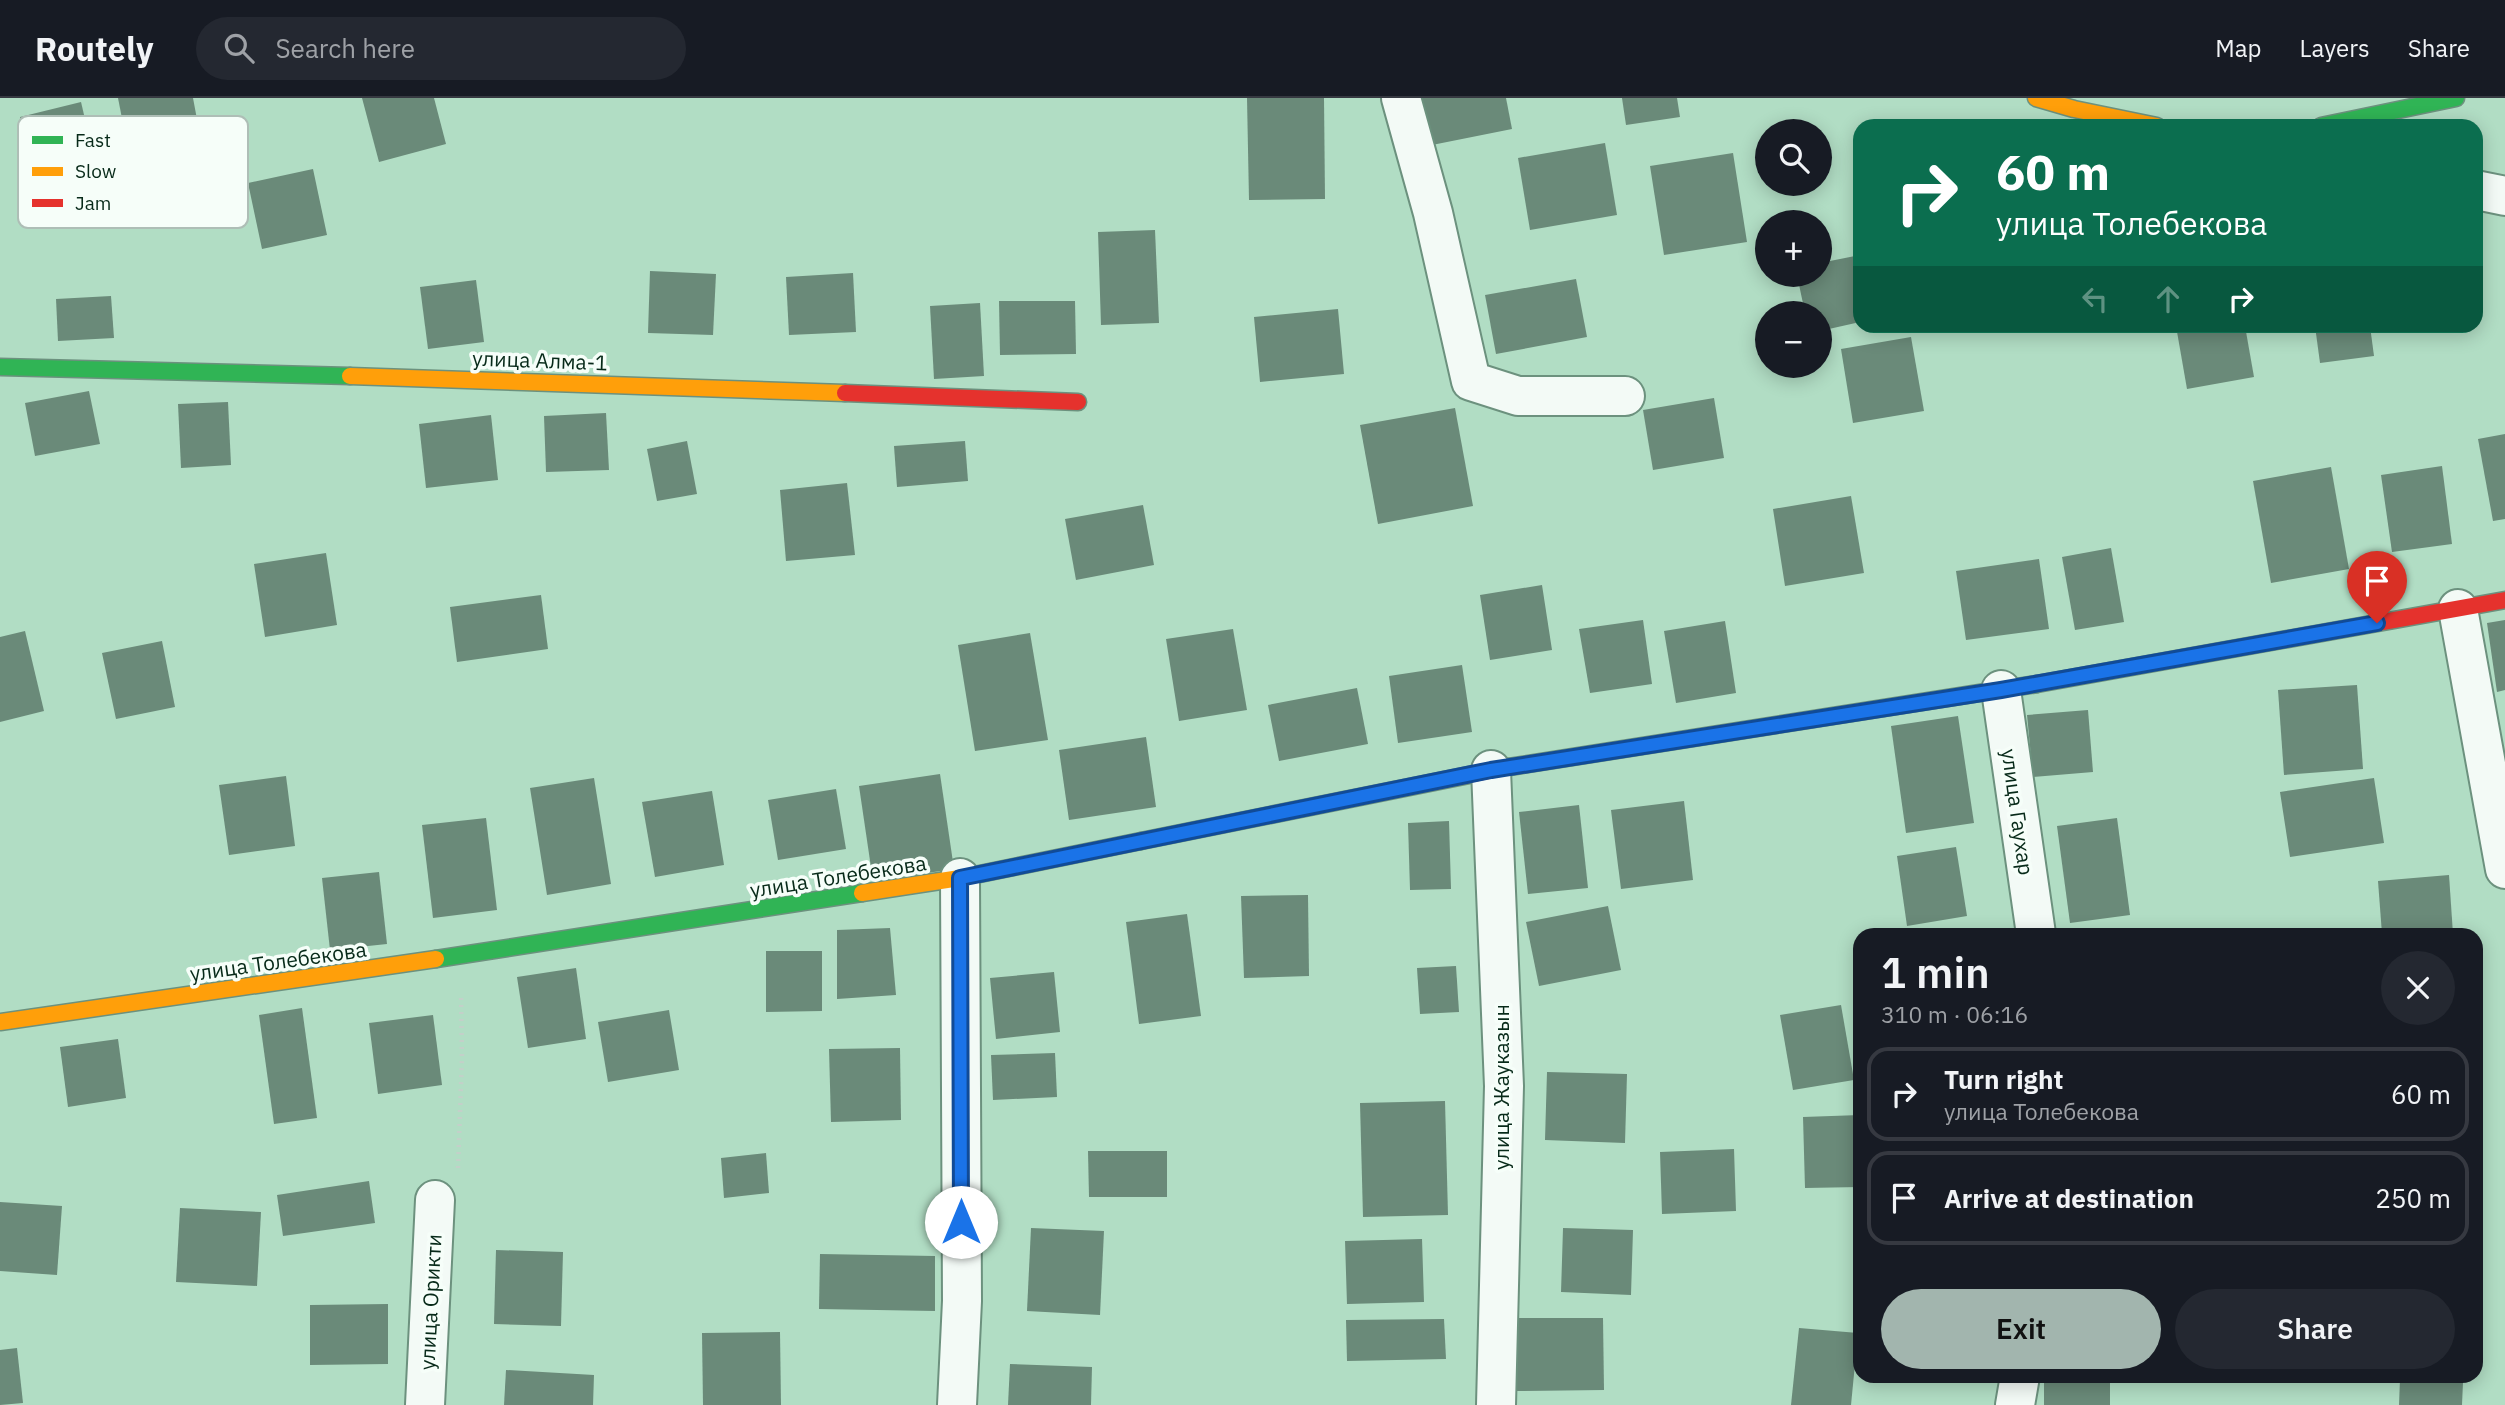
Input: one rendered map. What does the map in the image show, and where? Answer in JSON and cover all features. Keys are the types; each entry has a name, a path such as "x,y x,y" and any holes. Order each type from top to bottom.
{"street":[{"path":"1401,98 1433,213 1471,381 1518,396 1625,396"},
{"path":"2036,98 2123,119"},
{"path":"2355,119 2456,98"},
{"path":"2483,191 2505,196"},
{"name":"улица Алма-1","path":"0,367 626,384 1078,402"},
{"name":"улица Толебекова","path":"0,1022 458,956 960,878 1491,770 2001,690 2505,600"},
{"path":"2458,609 2505,869"},
{"name":"улица Гаухар","path":"2001,690 2035,928"},
{"name":"улица Жауказын","path":"1491,770 1504,1086 1496,1405"},
{"path":"957,1405 962,1301 960,878"},
{"name":"улица Орикти","path":"425,1405 435,1200"},
{"path":"2015,1405 2019,1383"}],"path":[{"path":"435,1200 446,1196 457,1184 462,1058 458,956"}],"building":[{"path":"118,98 193,98 196,116 122,116"},
{"path":"362,98 434,98 446,144 379,162"},
{"path":"1247,98 1324,98 1325,199 1249,200"},
{"path":"1418,98 1506,98 1512,129 1427,146"},
{"path":"1622,98 1677,98 1680,117 1626,125"},
{"path":"81,102 84,116 24,116"},
{"path":"1605,143 1617,215 1530,230 1518,158"},
{"path":"1733,153 1747,242 1664,255 1650,166"},
{"path":"313,169 327,235 262,249 248,183"},
{"path":"1155,230 1159,323 1101,325 1098,232"},
{"path":"1853,256 1853,324 1832,328 1832,301 1802,301 1800,287 1832,287 1832,261"},
{"path":"650,271 716,274 713,335 648,333"},
{"path":"853,273 856,332 789,335 786,277"},
{"path":"1576,279 1587,337 1496,354 1485,295"},
{"path":"476,280 484,342 428,349 420,287"},
{"path":"111,296 114,338 58,341 56,299"},
{"path":"999,301 1075,301 1076,354 1000,355"},
{"path":"980,303 984,376 934,379 930,306"},
{"path":"1338,309 1344,374 1260,382 1254,317"},
{"path":"2177,333 2246,333 2254,377 2187,389"},
{"path":"2316,333 2371,333 2374,356 2320,363"},
{"path":"1911,337 1924,411 1853,423 1841,349"},
{"path":"89,391 100,444 35,456 25,403"},
{"path":"1714,398 1724,458 1653,470 1643,410"},
{"path":"228,402 231,465 181,468 178,404"},
{"path":"1455,408 1473,506 1378,524 1360,425"},
{"path":"606,413 609,470 546,472 544,416"},
{"path":"491,415 498,480 426,488 419,424"},
{"path":"2505,434 2505,519 2493,521 2478,439"},
{"path":"687,441 697,494 657,501 647,449"},
{"path":"965,441 968,481 897,487 894,446"},
{"path":"2442,466 2452,544 2392,552 2381,475"},
{"path":"2331,467 2349,569 2271,583 2253,481"},
{"path":"847,483 855,555 786,561 780,490"},
{"path":"1851,496 1864,573 1785,586 1773,509"},
{"path":"1143,505 1154,565 1076,580 1065,519"},
{"path":"2111,548 2124,622 2075,630 2062,557"},
{"path":"326,553 337,625 265,637 254,564"},
{"path":"2039,559 2049,629 1966,640 1956,571"},
{"path":"1542,585 1552,650 1490,660 1480,595"},
{"path":"541,595 548,649 457,662 450,607"},
{"path":"1643,620 1652,684 1590,693 1579,629"},
{"path":"2505,620 2505,690 2497,692 2487,623"},
{"path":"1725,621 1736,693 1676,703 1664,631"},
{"path":"1233,629 1247,710 1179,721 1166,639"},
{"path":"25,631 44,711 0,722 0,637"},
{"path":"1030,633 1048,740 975,751 958,645"},
{"path":"162,641 175,707 116,719 102,653"},
{"path":"1462,665 1472,732 1398,743 1389,676"},
{"path":"2357,685 2363,769 2284,775 2278,690"},
{"path":"1357,688 1368,744 1279,761 1268,705"},
{"path":"2088,710 2093,772 2033,777 2027,715"},
{"path":"1958,716 1974,823 1906,833 1891,726"},
{"path":"1146,737 1156,807 1069,820 1059,750"},
{"path":"940,774 954,869 873,881 859,786"},
{"path":"286,776 295,846 229,855 219,785"},
{"path":"594,778 611,884 547,895 530,788"},
{"path":"2374,778 2384,843 2290,857 2280,792"},
{"path":"836,789 846,849 778,860 768,800"},
{"path":"712,791 724,865 655,877 642,802"},
{"path":"1684,801 1693,880 1621,889 1611,810"},
{"path":"1579,805 1588,888 1528,894 1519,812"},
{"path":"486,818 497,910 433,918 422,825"},
{"path":"2117,818 2130,915 2070,923 2057,826"},
{"path":"1449,821 1451,889 1410,890 1408,823"},
{"path":"1956,847 1967,916 1907,926 1897,856"},
{"path":"379,872 387,944 330,950 322,878"},
{"path":"2449,875 2453,928 2382,928 2378,881"},
{"path":"1308,895 1309,976 1244,978 1241,896"},
{"path":"1608,906 1621,970 1539,986 1526,922"},
{"path":"1187,914 1201,1016 1139,1024 1126,922"},
{"path":"890,928 896,995 837,999 837,930"},
{"path":"766,951 822,951 822,1011 766,1012"},
{"path":"1456,966 1459,1012 1420,1014 1417,968"},
{"path":"576,968 586,1039 528,1048 517,977"},
{"path":"1054,972 1060,1032 996,1039 990,978"},
{"path":"1841,1005 1853,1080 1793,1090 1780,1015"},
{"path":"302,1008 317,1118 274,1124 259,1015"},
{"path":"669,1010 679,1070 608,1082 598,1022"},
{"path":"433,1015 442,1085 378,1094 369,1023"},
{"path":"118,1039 126,1098 68,1107 60,1047"},
{"path":"900,1048 901,1120 831,1122 829,1049"},
{"path":"1055,1053 1057,1097 993,1100 991,1055"},
{"path":"1547,1072 1627,1074 1625,1143 1545,1140"},
{"path":"1445,1101 1448,1215 1363,1217 1360,1103"},
{"path":"1853,1115 1853,1187 1805,1188 1803,1117"},
{"path":"1734,1149 1736,1211 1662,1214 1660,1152"},
{"path":"1088,1151 1167,1151 1167,1197 1089,1197"},
{"path":"766,1153 769,1193 724,1198 721,1158"},
{"path":"369,1181 375,1223 283,1236 277,1195"},
{"path":"0,1202 62,1206 57,1275 0,1271"},
{"path":"180,1208 261,1212 257,1286 176,1282"},
{"path":"1031,1228 1104,1231 1100,1315 1027,1311"},
{"path":"1563,1228 1633,1230 1631,1295 1561,1292"},
{"path":"1422,1239 1424,1302 1347,1304 1345,1241"},
{"path":"496,1250 563,1252 561,1326 494,1324"},
{"path":"820,1254 935,1256 935,1311 819,1309"},
{"path":"388,1304 388,1364 310,1365 310,1305"},
{"path":"1517,1318 1603,1318 1604,1390 1517,1391"},
{"path":"1444,1319 1446,1359 1347,1361 1346,1320"},
{"path":"1799,1328 1853,1333 1851,1405 1791,1405"},
{"path":"780,1332 781,1405 703,1405 702,1333"},
{"path":"17,1348 23,1403 0,1405 0,1350"},
{"path":"1010,1364 1092,1367 1091,1405 1008,1405"},
{"path":"506,1370 594,1375 593,1405 504,1405"},
{"path":"2044,1383 2110,1383 2110,1405 2044,1405"},
{"path":"2400,1383 2463,1383 2462,1405 2399,1405"}],"traffic: fast":[{"path":"2355,119 2456,98"},
{"path":"0,367 350,376"},
{"path":"1509,767 2037,684"},
{"path":"436,959 862,893"}],"traffic: slow":[{"path":"2036,98 2123,119"},
{"path":"350,376 845,393"},
{"path":"862,893 960,878 1141,841"},
{"path":"0,1022 436,959"}],"traffic: jam":[{"path":"845,393 1078,402"},
{"path":"2037,684 2505,600"},
{"path":"1141,841 1509,767"}],"route":[{"path":"961,1222 960,878 1491,770 2001,690 2377,623"}]}
